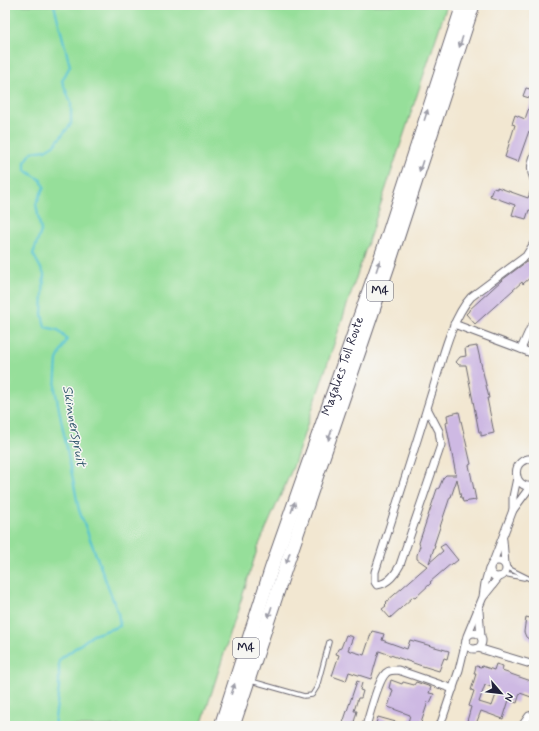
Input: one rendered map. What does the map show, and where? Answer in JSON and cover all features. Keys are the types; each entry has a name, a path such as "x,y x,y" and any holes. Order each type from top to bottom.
{"highway":[{"name":"Magalies Toll Route","path":"221,726 271,570 383,251 463,5"},
{"name":"Magalies Toll Route","path":"233,726 391,257 473,5"}],"street":[{"path":"534,156 531,165 531,172 534,179"},
{"path":"427,408 439,431 441,444 400,565 391,578 380,585 377,585 374,582 375,572 427,408 454,324 464,305 471,297 526,256 534,243"},
{"path":"454,324 534,354"},
{"path":"521,349 530,329 534,324"},
{"path":"513,510 513,497 517,478 516,470 524,459 534,457"},
{"path":"483,598 489,569 513,510 532,487 522,484 517,478"},
{"path":"440,726 459,670 467,639 483,598 490,586 501,576 506,566 502,538"},
{"path":"493,562 501,561 506,566"},
{"path":"489,569 491,574 501,576"},
{"path":"459,670 469,654 482,644 479,608"},
{"path":"467,639 475,632 495,652"},
{"path":"467,639 468,646 495,652 534,664"},
{"path":"366,726 380,681 387,672 398,670 453,689"},
{"path":"522,726 529,716 534,715"}],"lane":[{"path":"506,566 534,581"},
{"path":"501,576 529,579"},
{"path":"248,680 304,696 312,695 317,687 329,642"}],"green space":[{"path":"5,5 447,5 293,467 258,547 201,726 5,726"}],"building":[{"path":"526,88 534,90 534,125 531,132 529,131 518,162 505,157 515,125 512,124 515,115 525,119 532,99 523,96"},
{"path":"533,184 534,211 529,210 526,219 512,215 515,205 490,196 493,188 497,189 497,187 528,198"},
{"path":"526,262 529,262 534,267 534,274 523,284 522,282 475,324 466,314 469,310 502,280"},
{"path":"477,346 489,398 487,398 494,433 481,436 466,365 459,365 456,362 460,357 466,356 465,348"},
{"path":"459,412 471,464 469,465 476,500 463,502 457,479 429,563 443,551 440,547 445,544 458,560 453,564 452,563 430,582 431,583 415,598 413,597 390,618 382,609 386,606 386,602 427,566 417,559 420,546 419,543 437,489 446,475 456,475 446,423 448,422 447,415"},
{"path":"526,617 534,619 534,643 526,637 524,632"},
{"path":"372,631 384,634 382,640 407,649 410,640 449,651 447,659 444,658 439,671 379,651 371,679 349,672 346,681 332,676 339,655 336,654 338,649 341,648 346,635 353,637 348,650 364,655"},
{"path":"496,664 503,666 502,671 534,682 534,698 520,693 517,703 509,700 503,719 481,711 476,724 467,721 471,707 469,706 474,691 471,690 476,674 474,674 476,666 482,666 494,670","holes":["485,685 498,689 492,706 479,702"]},
{"path":"391,680 402,684 403,682 414,685 416,682 431,687 429,693 434,694 430,703 428,702 420,726 407,726 410,715 388,707 393,690 389,688"},
{"path":"357,681 362,683 360,690 363,691 361,698 358,698 354,711 357,711 353,726 342,726"},
{"path":"378,717 403,724 402,726 375,726"}],"waterway":[{"name":"Skinnerspruit","path":"54,5 70,66 62,81 71,103 71,124 55,144 45,150 32,152 25,162 25,170 41,180 44,187 36,204 41,231 33,254 44,274 42,314 45,327 58,330 67,339 57,360 55,389 79,510 118,613 120,626 93,635 59,660 59,688 54,726"}]}
